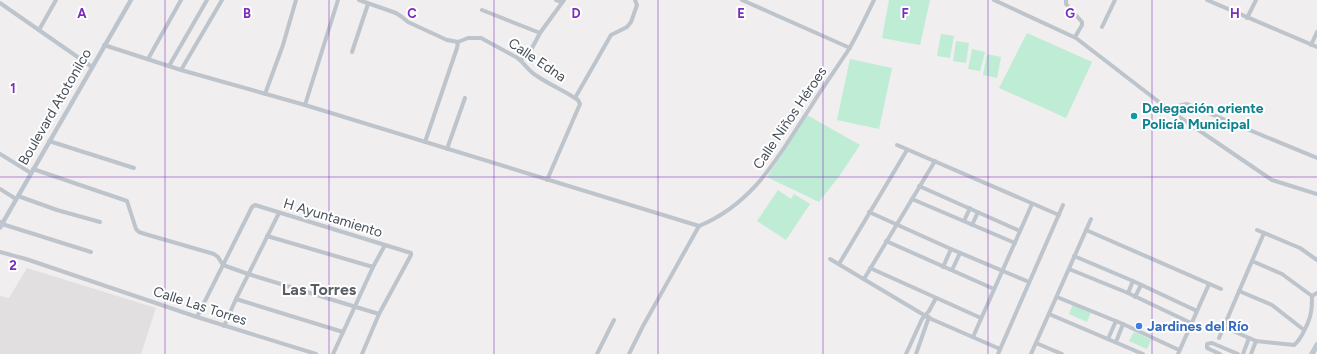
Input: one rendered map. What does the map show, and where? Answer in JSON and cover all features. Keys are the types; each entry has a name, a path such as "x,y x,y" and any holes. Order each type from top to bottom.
{"main road":[{"path":"1312,354 1317,345"}],"street":[{"path":"39,30 56,0"},
{"name":"Boulevard Atotonilco","path":"1,224 131,0"},
{"path":"148,59 181,0"},
{"path":"169,66 206,0"},
{"path":"181,70 222,0"},
{"path":"265,94 296,0"},
{"path":"305,105 338,0"},
{"name":"Calle Edna","path":"359,0 396,14 408,22 447,40 458,42 468,38 481,38 521,60 526,67 537,76 578,100 580,104 547,180"},
{"path":"521,60 531,50 540,33 563,1 556,0"},
{"path":"575,98 611,35 627,27 634,14 636,2 640,0"},
{"path":"742,0 850,48"},
{"name":"Calle Niños Héroes","path":"699,226 722,215 751,192 760,182 850,48 874,0"},
{"path":"994,0 1075,37 1172,112 1272,180 1317,194"},
{"path":"1066,0 1066,4 1082,22 1082,25 1075,37"},
{"path":"1102,27 1115,0"},
{"path":"1208,0 1317,47"},
{"path":"1220,6 1223,0"},
{"path":"1247,18 1256,0"},
{"path":"0,2 92,67"},
{"path":"352,52 368,4"},
{"path":"482,10 540,33"},
{"path":"1311,44 1317,32"},
{"path":"425,142 458,42"},
{"path":"104,45 181,70 305,105 699,226 629,354"},
{"path":"447,149 465,98"},
{"path":"1172,112 1178,106 1187,104 1317,158"},
{"path":"49,141 134,168"},
{"path":"897,145 1059,215"},
{"path":"839,264 907,150"},
{"path":"0,154 32,171 120,197 127,201 138,232 214,254 223,265 248,274 380,314 362,354"},
{"path":"864,279 934,161"},
{"path":"919,186 1020,230"},
{"path":"0,188 17,197 100,222"},
{"path":"912,198 1015,243"},
{"path":"973,337 1032,204"},
{"name":"H Ayuntamiento","path":"223,265 252,208 255,205 409,251 411,255 380,314"},
{"path":"998,354 1063,205"},
{"path":"964,221 970,208"},
{"path":"870,212 960,253 1029,282"},
{"path":"972,225 978,212"},
{"path":"224,326 279,213"},
{"path":"1031,354 1091,218"},
{"path":"1,224 91,252"},
{"path":"1086,230 1221,289"},
{"path":"1257,230 1300,248 1317,260"},
{"path":"1219,338 1264,233"},
{"path":"267,236 373,267"},
{"path":"886,241 994,289"},
{"path":"333,354 373,267 385,245"},
{"path":"943,267 951,249"},
{"name":"Calle Las Torres","path":"0,252 26,259 224,326 316,354"},
{"path":"952,270 960,253"},
{"path":"1074,256 1133,281 1197,311"},
{"path":"830,259 927,317 1000,349"},
{"path":"1252,261 1282,274 1312,296"},
{"path":"197,317 223,265"},
{"path":"870,268 981,318"},
{"path":"1069,269 1135,296 1191,323"},
{"path":"1128,293 1133,281"},
{"path":"1057,296 1124,324 1178,353 1209,284"},
{"path":"1135,296 1141,285"},
{"path":"1239,291 1272,305 1304,330"},
{"path":"1224,327 1256,341 1294,345 1298,341 1311,314 1312,296 1317,292"},
{"path":"916,354 929,311 936,298"},
{"path":"236,299 343,332"},
{"path":"1049,314 1143,354"},
{"path":"912,354 907,353 922,319 927,317"},
{"path":"596,354 614,320"},
{"path":"1108,338 1116,321"},
{"path":"1116,342 1124,324"},
{"path":"1243,354 1249,338"},
{"path":"1251,354 1256,341"},
{"path":"1036,343 1062,354"},
{"path":"1220,354 1207,348 1207,344 1212,343 1238,354"}],"shaded area":[{"path":"27,268 156,308 141,354 0,354 0,296 9,298"}],"green space":[{"path":"889,0 930,0 920,45 882,38"},
{"path":"1027,33 1092,62 1066,118 999,88"},
{"path":"941,34 954,36 950,58 937,56"},
{"path":"956,41 969,43 966,63 953,61"},
{"path":"972,49 985,52 980,71 968,69"},
{"path":"987,54 1001,57 997,78 983,75"},
{"path":"850,59 892,68 879,129 837,120"},
{"path":"807,115 860,145 840,175 819,202 767,177"},
{"path":"778,190 791,199 794,194 810,204 786,240 757,221"},
{"path":"1073,304 1091,312 1087,322 1069,314"},
{"path":"1134,332 1151,340 1147,349 1129,341"}],"place":[{"name":"Delegación oriente Policía Municipal","path":"1134,116"},
{"name":"Jardines del Río","path":"1139,326"}],"district":[{"name":"Las Torres","path":"319,289"}]}
